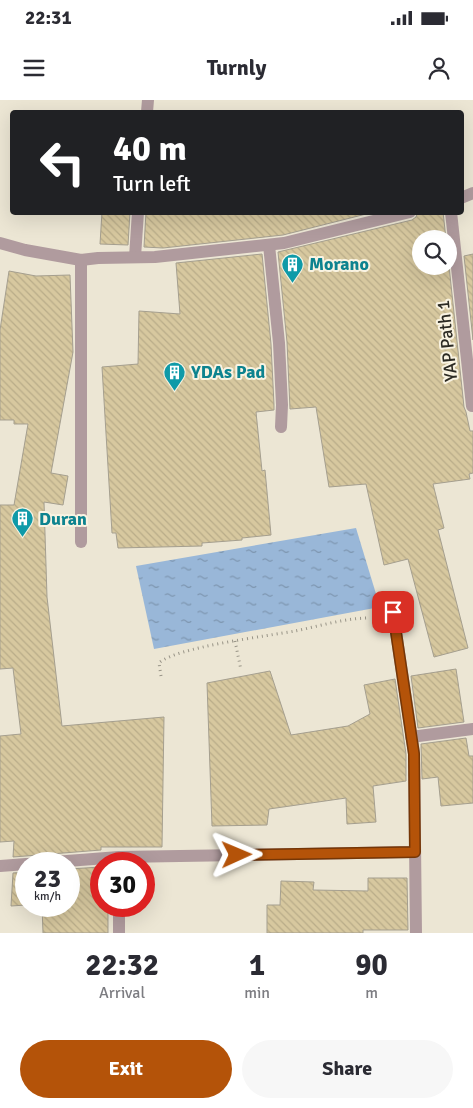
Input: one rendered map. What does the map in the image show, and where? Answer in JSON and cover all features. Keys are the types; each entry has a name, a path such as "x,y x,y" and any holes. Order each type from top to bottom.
{"street":[{"path":"135,257 138,215"},
{"path":"0,243 25,250 81,260 188,254 284,243 398,215"},
{"name":"YAP Path 1","path":"451,215 472,406"},
{"path":"269,244 278,343 282,405 281,427"},
{"path":"81,260 81,542"},
{"path":"393,615 414,754 416,933"},
{"path":"411,737 473,729"},
{"path":"155,859 415,852"},
{"path":"0,866 15,865"},
{"path":"119,917 119,933"}],"path":[{"path":"161,676 159,663 163,659 192,650 336,621 393,615"},
{"path":"236,641 240,670"}],"water":[{"path":"356,528 380,607 154,649 136,566"}],"building":[{"path":"102,215 130,215 128,245 100,244"},
{"path":"146,215 362,215 283,235 163,248 144,247"},
{"path":"417,215 443,215 445,230 412,230 412,275 450,275 464,407 470,431 473,431 473,473 469,474 470,479 433,484 444,528 438,530 468,648 434,657 408,559 384,565 366,484 329,487 316,407 290,409 287,342 278,252 412,220"},
{"path":"262,254 271,344 274,410 256,412 262,471 265,470 271,535 242,538 242,540 202,543 202,546 118,548 116,533 112,533 102,367 138,364 139,311 180,314 176,263"},
{"path":"473,254 473,340 464,256"},
{"path":"9,271 36,276 70,275 73,352 51,473 68,476 63,505 44,502 47,597 62,726 164,717 162,847 101,847 101,850 76,852 15,852 15,857 13,857 14,841 0,842 0,736 21,734 13,668 0,669 0,505 14,505 28,424 14,424 14,420 0,420 0,330"},
{"path":"456,669 464,722 418,728 411,676"},
{"path":"270,671 291,735 348,726 370,714 364,685 395,679 406,754 406,781 373,786 376,822 347,824 346,798 269,809 267,825 212,826 207,683"},
{"path":"466,738 469,756 473,756 473,803 441,806 438,777 422,779 421,744"},
{"path":"80,868 90,868 90,917 108,917 108,933 43,933 42,917 80,917"},
{"path":"13,873 15,873 15,906 11,906"},
{"path":"368,878 407,878 408,930 363,930 363,933 267,933 267,905 280,905 281,881 314,882 313,890 368,891"}],"place":[{"name":"Morano","path":"293,283"},
{"name":"YDAs Pad","path":"175,391"},
{"name":"Duran","path":"23,538"}],"route":[{"path":"237,855 415,852 414,754 393,612"}]}
